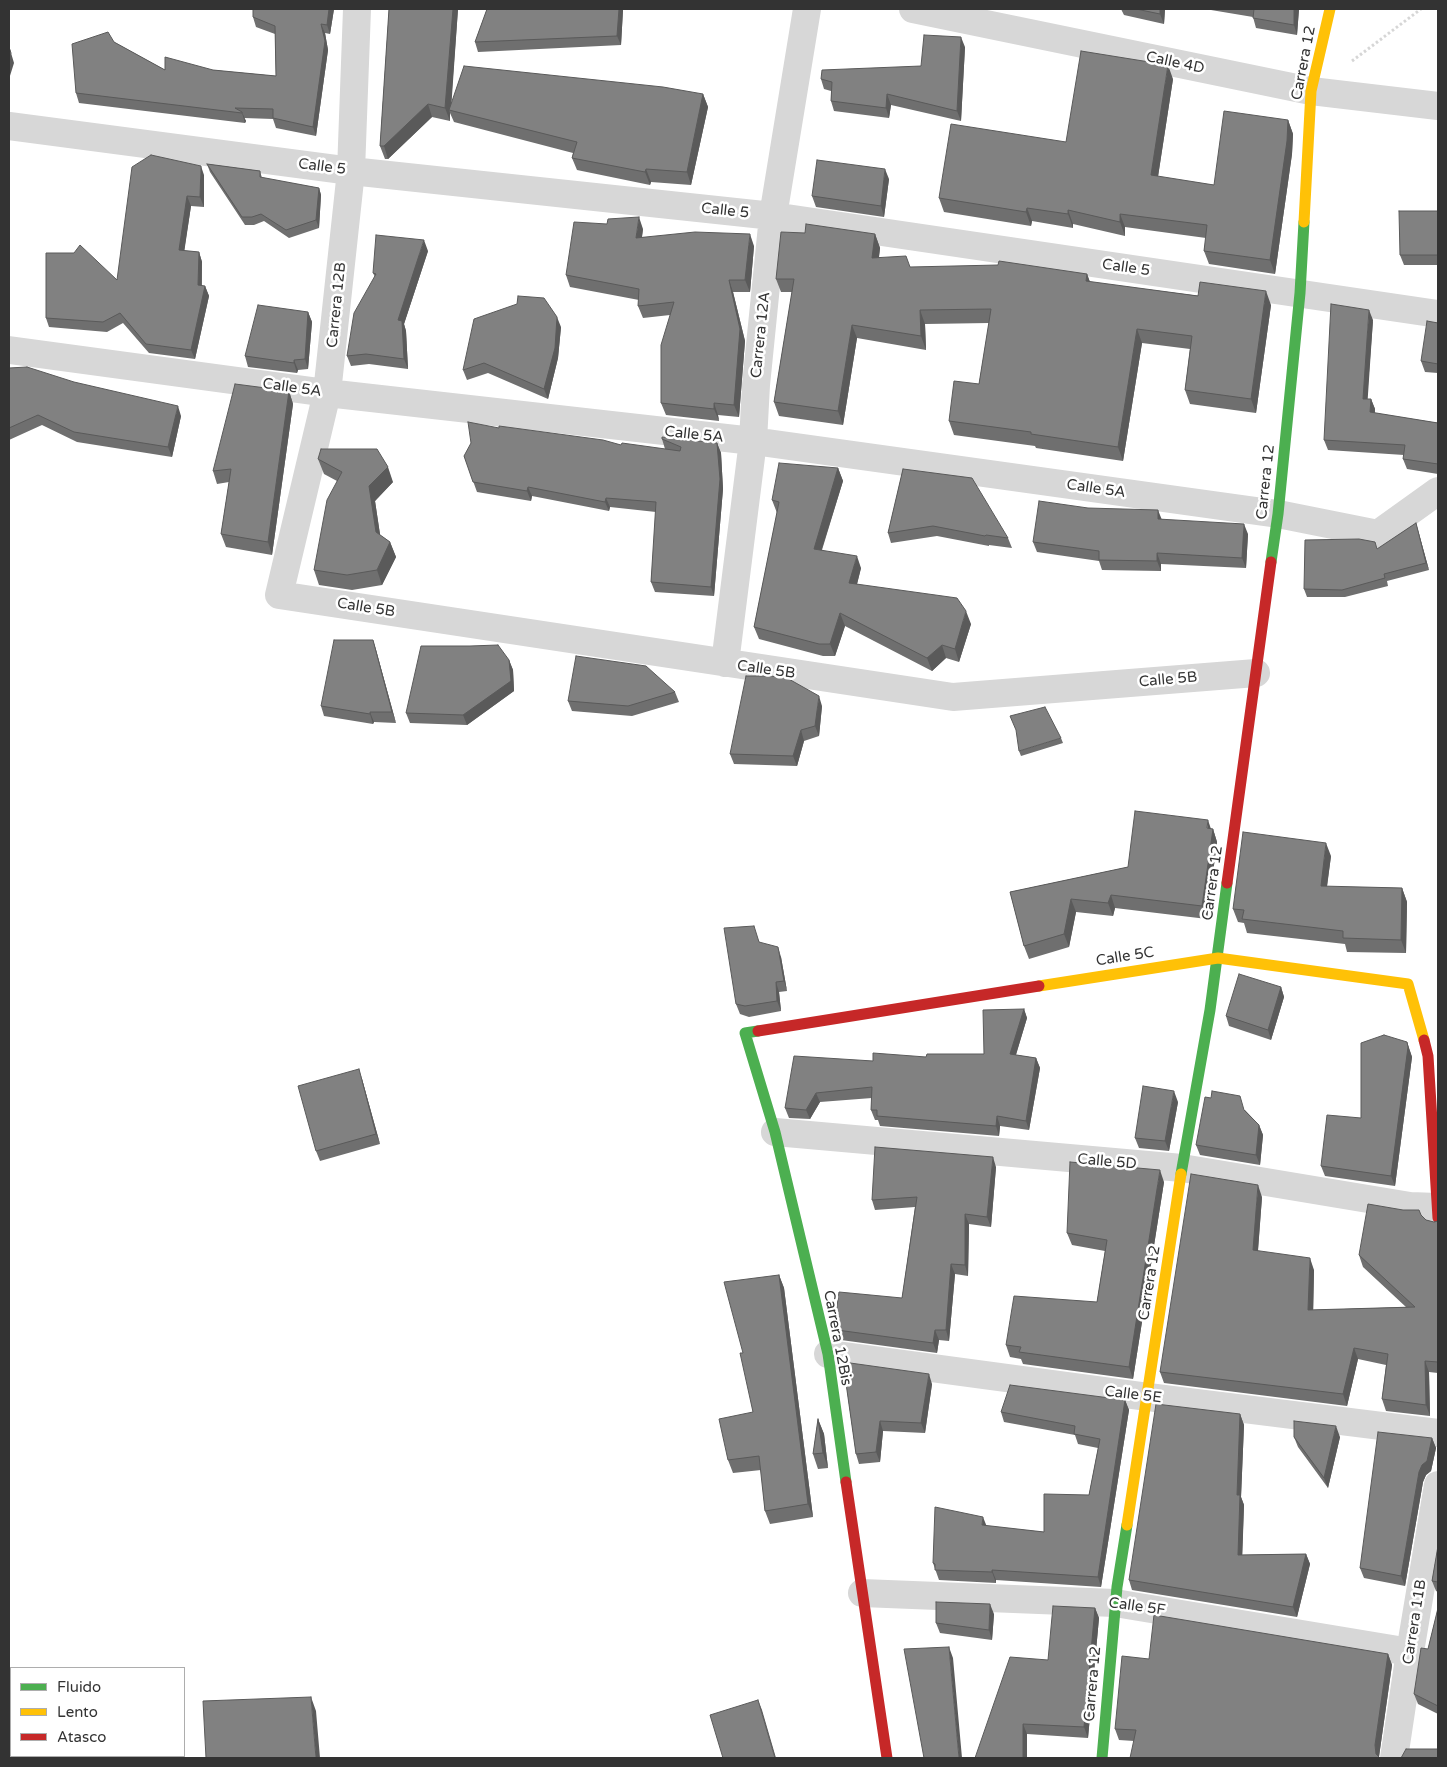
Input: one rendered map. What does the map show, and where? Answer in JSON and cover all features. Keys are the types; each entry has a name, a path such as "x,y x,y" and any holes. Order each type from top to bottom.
{"street":[{"name":"Carrera 12B","path":"279,595 327,393 351,171 357,9"},
{"name":"Carrera 12A","path":"725,663 753,441 756,385 773,216 807,9"},
{"name":"Calle 4D","path":"913,9 1311,91 1438,106"},
{"name":"Carrera 12","path":"1102,1758 1115,1603 1182,1168 1218,958 1278,514 1300,293 1311,91 1330,9"},
{"name":"Calle 5","path":"9,126 351,171 773,216 1438,314"},
{"name":"Calle 5A","path":"9,350 327,393 753,441 1278,514 1378,534 1438,491"},
{"name":"Calle 5B","path":"279,595 954,698 1256,673"},
{"name":"Calle 5C","path":"847,1017 1218,958 1408,984 1428,1056 1438,1212"},
{"name":"Carrera 12Bis","path":"847,1017 745,1033 775,1132 828,1354 887,1758"},
{"name":"Calle 5D","path":"775,1132 1182,1168 1438,1212"},
{"name":"Calle 5E","path":"828,1354 1148,1398 1438,1432"},
{"name":"Carrera 11B","path":"1394,1758 1438,1485"},
{"name":"Calle 5F","path":"862,1593 1115,1603 1410,1652"}],"path":[{"path":"1350,62 1421,9"}],"building":[{"path":"253,9 329,9 327,25 321,24 325,41 313,127 273,118 273,109 235,108 242,113 76,93 72,44 108,32 114,42 165,70 165,57 213,70 276,76 275,26 253,17"},
{"path":"389,9 453,9 445,108 428,104 384,146 380,146"},
{"path":"487,9 619,9 617,36 475,42"},
{"path":"1136,9 1160,9 1160,14"},
{"path":"1254,9 1294,9 1294,25 1253,18"},
{"path":"924,35 961,37 957,111 887,94 886,108 831,101 832,82 821,79 822,70 921,66"},
{"path":"1081,51 1168,65 1151,175 1214,185 1224,111 1288,120 1287,141 1270,260 1204,251 1207,225 1120,214 1120,222 1068,210 1068,214 1027,208 1026,212 939,198 951,124 1066,142"},
{"path":"464,66 663,87 703,94 687,172 646,169 645,172 572,158 577,142 449,110"},
{"path":"151,155 201,166 200,197 187,196 179,250 199,252 198,285 205,286 191,350 146,344 120,313 103,322 46,318 46,253 74,253 80,245 117,280 132,167"},
{"path":"817,160 885,169 881,206 812,196"},
{"path":"207,164 260,171 260,177 319,188 316,220 286,230 261,214 252,217 242,217"},
{"path":"1399,211 1438,211 1438,255 1400,255"},
{"path":"639,217 636,238 695,232 750,234 745,280 729,280 740,329 734,405 714,403 714,409 661,403 661,345 674,302 638,306 639,289 566,275 574,222 607,224 608,219"},
{"path":"806,224 875,234 872,258 906,256 910,267 998,265 999,261 1087,274 1086,281 1198,296 1200,282 1266,291 1251,399 1185,390 1192,336 1137,329 1118,447 1031,434 1031,432 949,421 954,381 979,384 991,309 920,310 921,336 852,325 838,411 774,402 794,279 776,279 781,232 805,233"},
{"path":"376,235 424,240 398,320 402,321 404,359 366,354 347,356 354,313 376,274 373,273"},
{"path":"518,296 544,298 557,317 555,348 544,389 484,363 463,370 474,319 517,304"},
{"path":"1331,304 1369,310 1363,399 1371,399 1370,412 1438,423 1438,464 1403,459 1405,445 1324,440"},
{"path":"258,305 308,312 305,359 294,360 294,363 245,356"},
{"path":"1427,321 1438,323 1438,364 1421,361"},
{"path":"27,367 74,382 178,406 168,447 74,432 38,415 9,428 9,368"},
{"path":"235,384 289,391 268,542 221,534 231,469 213,471"},
{"path":"468,422 499,428 499,426 603,440 621,445 622,443 680,451 681,447 662,439 662,437 717,443 720,479 711,587 651,582 656,502 606,498 605,502 528,487 527,491 473,482 464,456 471,443"},
{"path":"321,449 377,449 388,467 369,486 376,532 390,542 377,570 347,575 314,570 327,500 342,472 318,459"},
{"path":"779,463 838,468 814,549 857,556 849,583 957,598 966,611 955,649 942,645 927,658 840,613 830,644 819,644 754,627 779,502 772,500"},
{"path":"903,469 972,478 1008,538 985,536 933,526 888,533"},
{"path":"1039,501 1088,508 1158,510 1158,519 1244,524 1242,558 1157,553 1157,561 1099,560 1099,551 1033,542"},
{"path":"1416,523 1426,563 1384,574 1385,578 1342,590 1304,589 1305,540 1359,539 1375,542 1377,549"},
{"path":"334,640 373,640 392,712 370,712 370,714 321,706"},
{"path":"498,645 509,660 511,681 463,715 406,713 421,646"},
{"path":"576,656 646,666 675,692 628,706 568,701"},
{"path":"746,676 787,678 819,696 815,726 801,730 793,756 730,754"},
{"path":"1045,707 1061,738 1019,751 1016,730 1010,716"},
{"path":"1135,811 1208,820 1207,828 1213,829 1202,906 1111,895 1108,903 1071,899 1064,934 1024,946 1010,892 1128,867"},
{"path":"1243,832 1326,843 1321,886 1402,888 1401,940 1343,938 1343,931 1242,919 1244,910 1233,909"},
{"path":"754,926 759,942 778,947 784,981 776,982 777,1001 745,1006 736,1004 724,928"},
{"path":"1239,974 1281,987 1268,1030 1226,1016"},
{"path":"1024,1009 1010,1054 1036,1058 1026,1121 997,1116 996,1126 877,1116 877,1110 871,1110 872,1087 816,1093 806,1110 785,1108 794,1056 873,1061 873,1053 926,1057 927,1054 984,1054 983,1010"},
{"path":"1384,1035 1407,1042 1408,1047 1391,1176 1321,1166 1327,1115 1361,1118 1361,1043"},
{"path":"359,1069 376,1134 316,1151 298,1086"},
{"path":"1143,1086 1174,1091 1165,1141 1135,1138"},
{"path":"1212,1091 1240,1096 1244,1110 1259,1125 1256,1155 1196,1145 1205,1097 1211,1098"},
{"path":"875,1147 993,1157 987,1217 965,1214 965,1265 951,1264 946,1330 935,1330 933,1343 837,1330 835,1321 839,1292 902,1298 917,1197 872,1200"},
{"path":"1070,1162 1160,1170 1129,1367 1019,1352 1021,1347 1006,1345 1014,1296 1097,1302 1107,1240 1067,1233"},
{"path":"1191,1174 1258,1185 1253,1250 1310,1258 1308,1310 1415,1307 1359,1255 1368,1204 1403,1210 1419,1210 1426,1220 1438,1221 1438,1362 1425,1361 1426,1405 1382,1399 1388,1354 1354,1348 1343,1394 1160,1372"},
{"path":"779,1275 808,1504 765,1511 759,1456 728,1460 719,1419 753,1412 740,1353 743,1353 724,1282"},
{"path":"843,1362 929,1374 921,1423 880,1421 876,1452 856,1454"},
{"path":"1010,1385 1125,1400 1098,1577 992,1570 992,1572 935,1570 935,1564 933,1563 935,1507 983,1517 982,1525 1044,1532 1044,1494 1089,1495 1100,1439 1074,1434 1075,1426 1001,1412"},
{"path":"1156,1404 1240,1414 1237,1495 1240,1495 1238,1555 1306,1554 1293,1607 1129,1580"},
{"path":"818,1419 823,1453 813,1454"},
{"path":"1294,1421 1336,1426 1324,1478 1294,1437"},
{"path":"1378,1432 1432,1438 1427,1461 1422,1465 1419,1472 1401,1576 1360,1568"},
{"path":"1438,1546 1438,1582 1432,1581"},
{"path":"936,1602 990,1604 989,1630 936,1623"},
{"path":"1053,1606 1095,1608 1084,1727 1023,1724 1023,1758 975,1758 1010,1657 1048,1660"},
{"path":"1438,1608 1438,1706 1414,1694 1421,1648 1428,1649"},
{"path":"1154,1615 1388,1654 1375,1745 1376,1754 1380,1758 1130,1758 1136,1730 1115,1729 1122,1656 1149,1659"},
{"path":"949,1647 959,1758 924,1758 904,1649"},
{"path":"311,1697 316,1758 206,1758 203,1701"},
{"path":"758,1700 775,1758 723,1758 710,1715"},
{"path":"1406,1749 1438,1749 1438,1758 1401,1758"},
{"path":"21,1757 97,1757 97,1758"}],"traffic: fast":[{"path":"1271,562 1278,514 1300,293 1304,222"},
{"path":"1181,1174 1210,1010 1227,883"},
{"path":"758,1031 745,1033 775,1132 828,1354 846,1482"},
{"path":"1102,1758 1117,1587 1127,1525"}],"traffic: slow":[{"path":"1304,222 1311,91 1330,9"},
{"path":"1039,986 1218,958 1408,984 1424,1040"},
{"path":"1127,1525 1181,1174"}],"traffic: jam":[{"path":"1227,883 1271,562"},
{"path":"758,1031 1039,986"},
{"path":"1424,1040 1428,1056 1438,1218"},
{"path":"846,1482 887,1758"}]}
